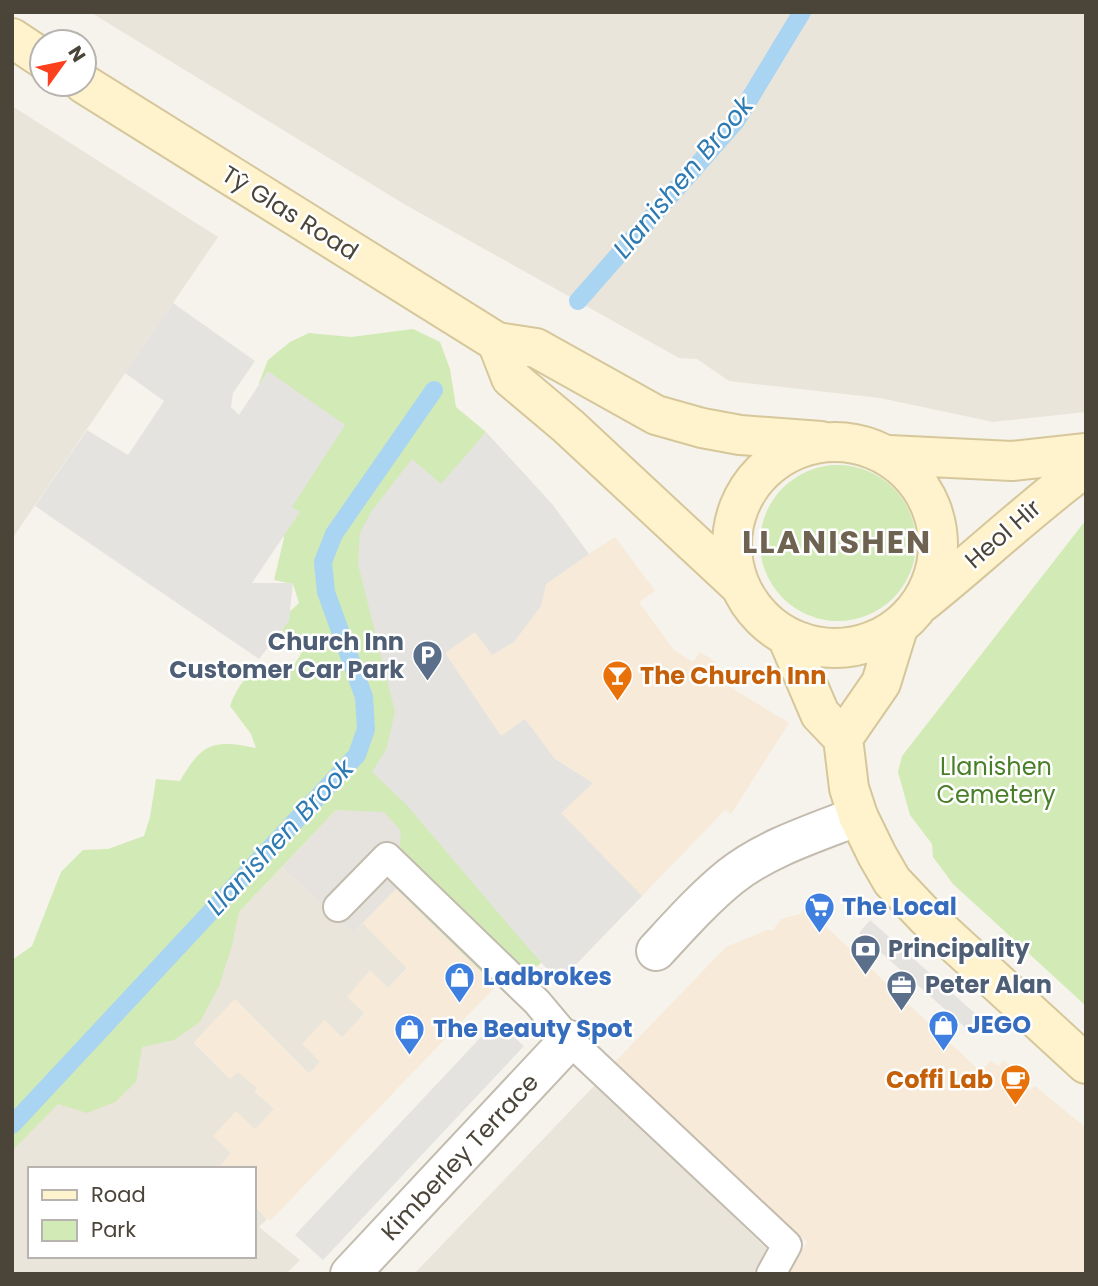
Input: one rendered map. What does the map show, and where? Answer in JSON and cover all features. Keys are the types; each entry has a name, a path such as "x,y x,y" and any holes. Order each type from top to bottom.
{"main road":[{"path":"12,38 28,49"},
{"name":"Tŷ Glas Road","path":"98,93 496,342 536,348 656,415 740,435 821,441"},
{"path":"496,342 511,378 568,426 740,586 766,624 788,639 838,650 866,645 910,616"},
{"path":"740,586 730,551 732,528 744,494 757,475 786,453 821,441 854,442 889,455 905,468 927,497 937,523 936,570 910,616 881,683 843,738"},
{"name":"Heol Hir","path":"889,455 1012,461 1086,453"},
{"name":"Heol Hir","path":"910,616 1043,499 1086,467"},
{"path":"788,639 820,714 843,738 849,788 858,816 892,881 926,917 1086,1064"}],"street":[{"path":"656,951 708,896 755,860 858,816"},
{"name":"Kimberley Terrace","path":"350,1274 569,1040"}],"lane":[{"path":"338,907 387,856 537,1002 569,1040 787,1245 771,1274"}],"shaded area":[{"path":"90,12 1086,12 1086,412 993,422 880,398 729,381 697,359 679,358 404,204"},
{"path":"12,106 218,237 12,539"},
{"path":"173,303 255,361 233,393 231,407 239,415 268,371 345,425 292,507 300,512 252,583 293,583 289,621 259,659 35,506 87,430 128,455 164,401 125,373"},
{"path":"486,432 552,504 589,554 615,537 655,591 639,602 674,650 693,662 700,652 716,662 709,674 789,723 731,814 725,810 559,982 530,951 371,512 441,484"},
{"name":"Church Inn Customer Car Park","path":"486,432 552,504 589,554 546,584 541,606 514,642 492,655 475,632 445,653 501,736 525,719 555,759 593,783 561,813 642,896 559,982 405,803 372,772 386,750 395,712 358,564 360,533 371,512 412,459 441,484"},
{"path":"372,772 521,960 496,986 396,889 353,933 282,867"},
{"path":"282,867 353,933 363,923 407,968 388,988 370,971 365,1013 342,1038 324,1020 320,1062 309,1074 235,999 194,1043 229,1078 238,1071 258,1089 255,1092 275,1109 255,1130 236,1112 232,1153 220,1167 28,1167 28,1258 256,1258 256,1207 267,1219 259,1227 300,1260 286,1274 12,1274 12,1151"},
{"path":"396,889 496,986 270,1221 256,1207 256,1167 220,1167 231,1153 213,1136 236,1111 255,1129 274,1109 255,1091 257,1088 238,1072 230,1079 194,1042 235,999 309,1074 320,1062 302,1044 324,1020 342,1037 365,1014 347,997 370,970 388,988 407,969 363,923"},
{"path":"805,907 980,1071 991,1061 999,1066 1003,1060 1026,1077 1023,1082 1030,1090 1035,1086 1086,1128 1086,1274 789,1274 807,1242 614,1063 726,947 773,930 781,919 800,914"},
{"path":"870,920 978,1016 967,1029 859,933"},
{"path":"496,1021 524,1046 323,1260 295,1235"},
{"path":"594,1086 611,1101 614,1099 670,1151 689,1174 767,1249 753,1274 414,1274"}],"green space":[{"path":"413,329 440,342 450,369 456,407 486,432 395,543 549,953 538,966 515,973 496,986 400,892 397,878 401,831 384,812 336,810 239,912 232,946 219,986 200,1022 174,1040 142,1047 136,1082 115,1102 87,1113 58,1104 12,1151 12,960 32,946 61,872 83,850 108,849 144,836 156,779 180,781 202,751 219,744 256,748 251,734 230,706 235,694 246,679 259,672 290,671 301,654 282,630 287,614 299,603 293,584 274,580 284,538 279,501 274,406 259,383 268,360 290,342 309,333 351,337"},
{"path":"838,465 868,471 893,488 910,513 916,543 910,573 893,598 868,615 838,621 808,615 783,598 766,573 760,543 766,513 783,488 808,471"},
{"name":"Llanishen Cemetery","path":"1086,520 1086,1006 953,884 933,857 932,844 910,815 898,772 902,756"}],"waterway":[{"name":"Llanishen Brook","path":"578,301 736,121 802,12"},
{"name":"Llanishen Brook","path":"12,1125 357,755 366,729 364,697 326,592 323,562 334,534 434,390"}],"place":[{"name":"Church Inn Customer Car Park","path":"427,683"},
{"name":"The Church Inn","path":"617,703"},
{"name":"The Local","path":"819,934"},
{"name":"Principality","path":"865,976"},
{"name":"Ladbrokes","path":"460,1004"},
{"name":"Peter Alan","path":"902,1012"},
{"name":"JEGO","path":"944,1052"},
{"name":"The Beauty Spot","path":"410,1056"},
{"name":"Coffi Lab","path":"1016,1107"}],"district":[{"name":"LLANISHEN","path":"837,542"}]}
